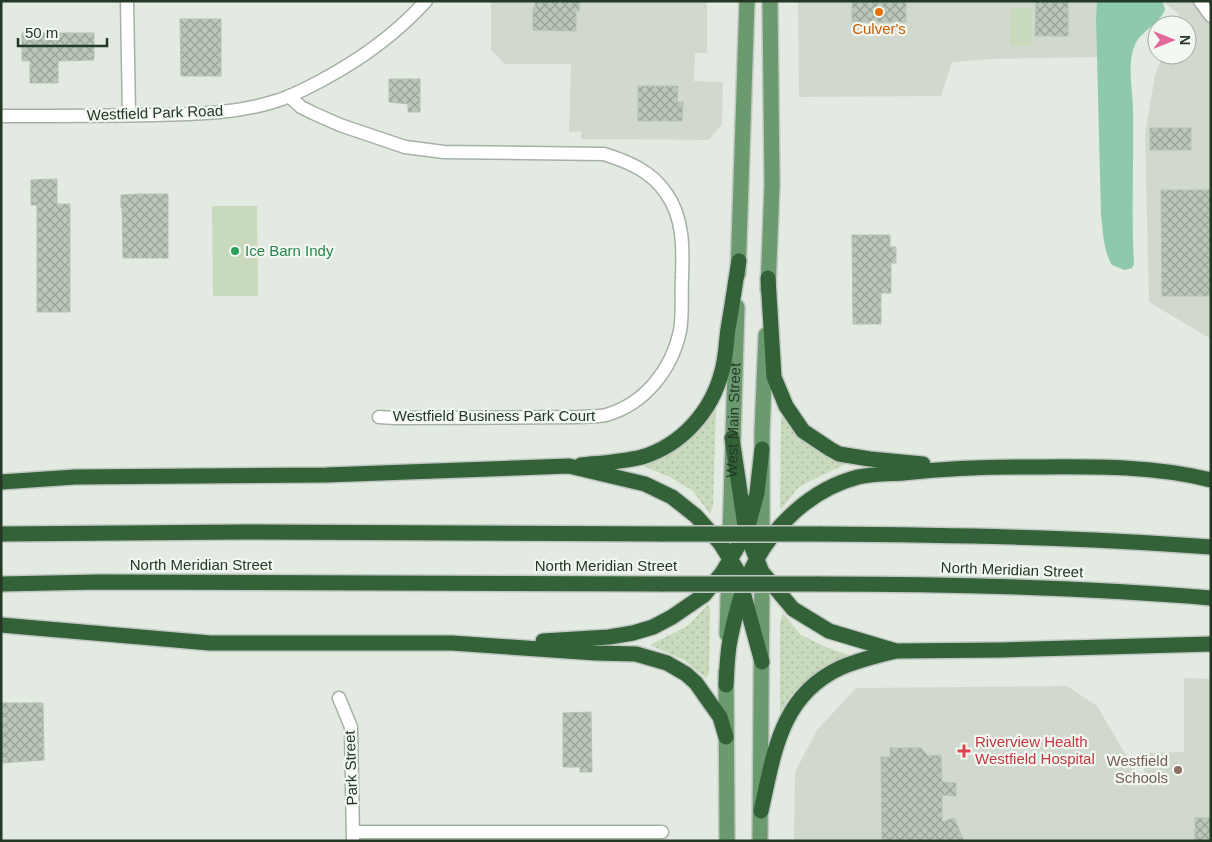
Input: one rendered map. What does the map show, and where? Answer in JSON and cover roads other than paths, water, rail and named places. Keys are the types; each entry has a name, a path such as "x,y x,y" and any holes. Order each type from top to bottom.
{"highway":[{"path":"1,482 75,477 326,475 569,466 630,460 644,456 668,445 692,427 706,410 716,391 725,358 738,261"},
{"path":"768,278 774,377 780,396 803,431 830,449 852,457 962,468"},
{"path":"732,438 746,533 760,561 787,602 810,621 829,632 896,651"},
{"path":"507,646 546,641 609,637 633,633 653,627 672,617 704,595 746,533 757,493 762,449"},
{"path":"569,466 645,484 672,497 696,516 730,559 744,590 762,662"},
{"path":"726,685 730,642 744,590 760,561 790,516 811,498 847,481 878,474 962,468 1134,468 1169,471 1211,480"},
{"path":"1,534 254,532 987,535 1117,540 1211,547"},
{"name":"North Meridian Street","path":"1,584 99,582 992,586 1211,598"},
{"path":"1,625 210,643 452,643 596,654 636,654 667,663 686,674 703,691 720,717 726,736"},
{"path":"760,811 777,741 792,710 812,687 838,669 854,662 896,651 1211,644"}],"main road":[{"name":"West Main Street","path":"727,841 726,685 732,438 747,1"},
{"name":"West Main Street","path":"760,841 762,449 772,185 770,1"}],"street":[{"path":"127,1 129,115"},
{"name":"Westfield Park Road","path":"1,116 200,114 261,105 289,96 343,69 391,36 426,1"},
{"path":"1200,1 1211,16"},
{"name":"Westfield Business Park Court","path":"289,96 313,113 340,125 405,147 444,152 604,154 626,161 650,174 667,194 676,212 682,235 682,254 680,328 675,350 665,371 652,386 625,408 605,415 580,417 396,418 380,416"},
{"name":"Park Street","path":"339,698 351,727 353,836"},
{"path":"353,836 561,836 662,832"}],"place":[{"name":"Culver's","path":"879,12"},
{"name":"Ice Barn Indy","path":"235,251"},
{"name":"Riverview Health Westfield Hospital","path":"964,751"},
{"name":"Westfield Schools","path":"1178,770"}]}
